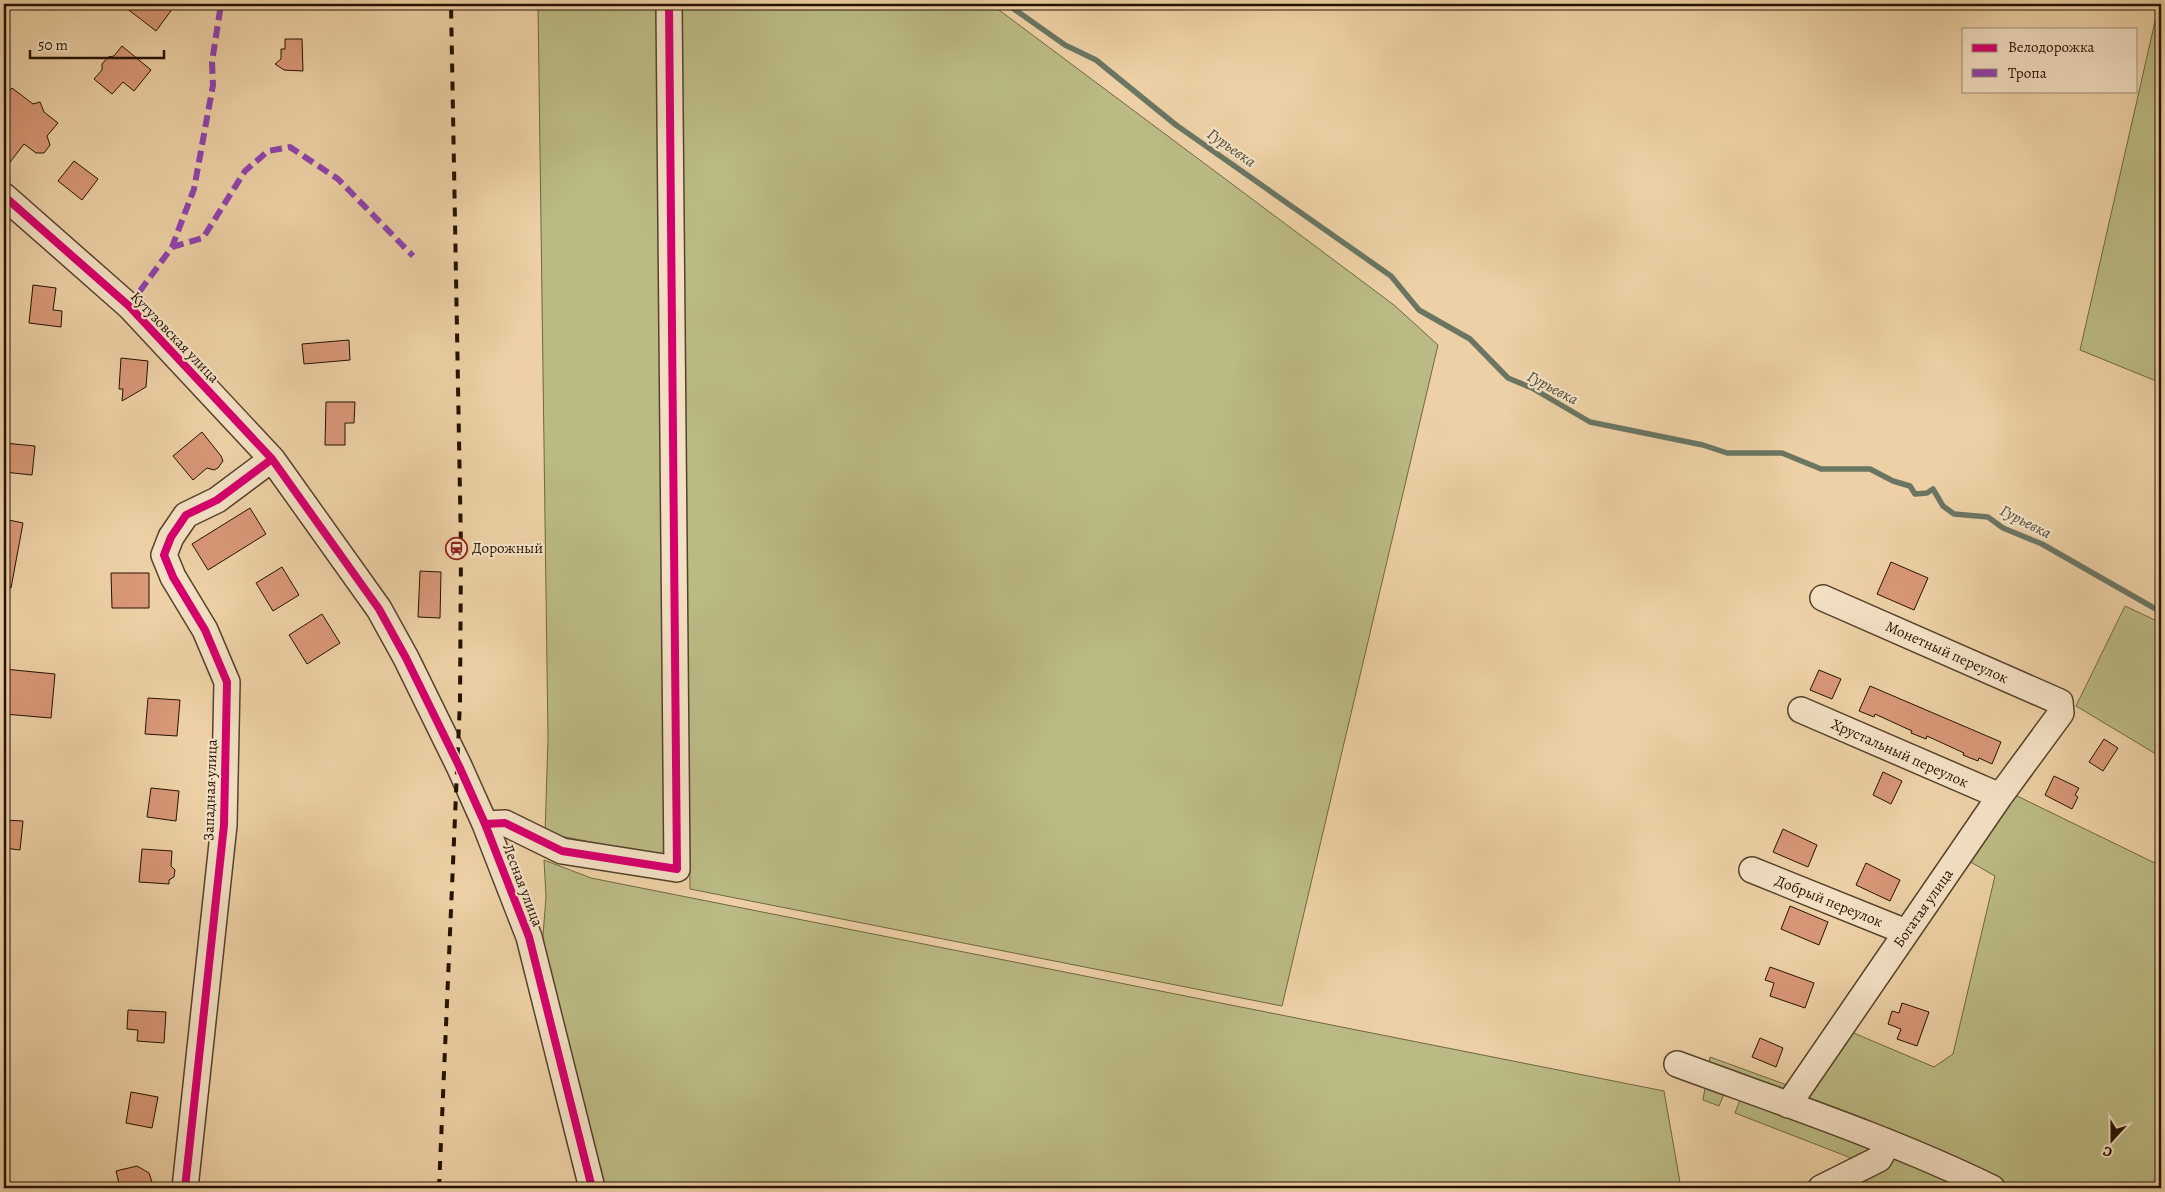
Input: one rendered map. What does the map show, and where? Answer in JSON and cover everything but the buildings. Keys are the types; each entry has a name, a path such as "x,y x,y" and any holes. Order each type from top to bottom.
{"street":[{"path":"485,824 506,823 562,850 677,870 669,4"},
{"name":"Кутузовская улица","path":"5,203 129,306 272,459 309,513"},
{"name":"Западная улица","path":"185,1188 224,825 227,682 205,630 173,577 164,555 171,537 186,515 217,500 272,459"},
{"name":"Лесная улица","path":"309,513 379,609 432,712 485,824 529,937 592,1188"},
{"name":"Монетный переулок","path":"1824,598 2060,702 2061,713"},
{"name":"Хрустальный переулок","path":"1801,710 2000,796"},
{"name":"Богатая улица","path":"1788,1105 2000,796 2061,713"},
{"name":"Добрый переулок","path":"1752,870 1906,932"},
{"path":"1677,1064 1888,1143 1950,1168 1992,1188"},
{"path":"1821,1188 1879,1159 1888,1143"}],"shaded area":[{"path":"538,4 657,4 667,857 545,833 548,739"},
{"path":"679,4 991,4 1394,305 1438,345 1282,1006 690,889"},
{"path":"2159,4 2161,4 2161,383 2080,350"},
{"path":"2125,606 2161,623 2161,757 2076,706"},
{"path":"2013,794 2161,866 2161,1188 1802,1188 1864,1163 1735,1113 1740,1100 1724,1094 1719,1106 1703,1100 1710,1057 1806,1092 1849,1031 1934,1067 1953,1054 1995,876 1967,860"},
{"path":"544,860 591,878 1664,1091 1681,1188 585,1188 541,961 546,897"}],"waterway":[{"name":"Гурьевка","path":"1007,4 1065,45 1096,60 1176,125 1391,276 1419,310 1470,339 1508,378 1532,388 1590,422 1703,445 1727,453 1782,453 1821,469 1870,469 1893,481 1910,486 1915,494 1927,493 1933,489 1943,506 1954,514 1988,517 2003,528 2042,544 2161,612"}],"railway":[{"path":"439,1188 460,701 461,548 451,4"}],"marked path":[{"path":"129,306 172,247 194,189 213,85 212,62 221,4"},
{"path":"172,247 203,238 245,171 268,151 290,147 338,179 413,256"}],"cycle path":[{"path":"485,824 505,823 562,851 677,869 669,4"},
{"path":"4,196 129,306 272,459 379,609 406,658 459,766 485,824 529,937 592,1188"},
{"path":"185,1188 224,825 227,682 205,630 173,577 164,555 171,537 186,515 217,500 272,459"}],"place":[{"name":"Дорожный","path":"456,548"}]}
